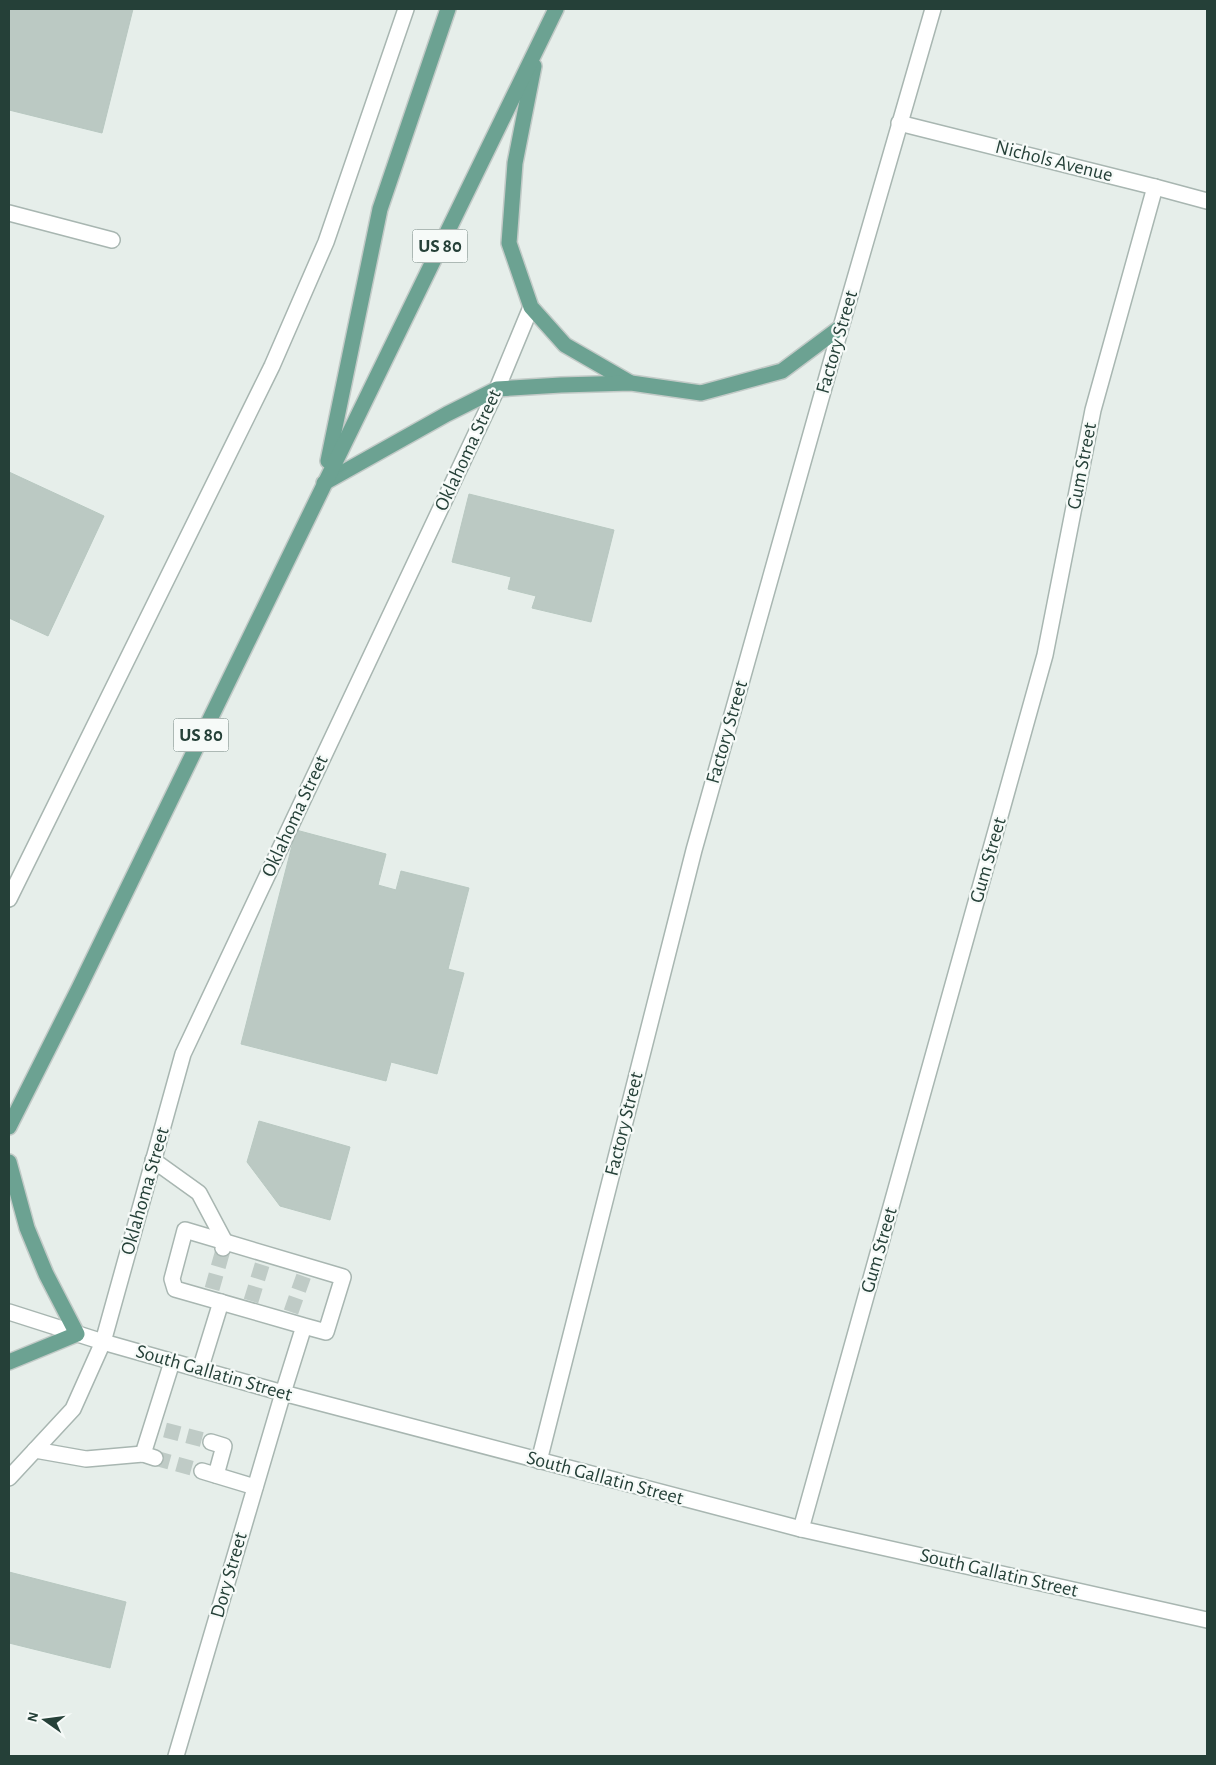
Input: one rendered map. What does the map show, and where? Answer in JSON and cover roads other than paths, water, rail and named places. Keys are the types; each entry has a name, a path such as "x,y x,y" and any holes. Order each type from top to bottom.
{"main road":[{"path":"324,483 380,209 448,9"},
{"name":"US 80","path":"9,1127 556,9"},
{"path":"538,46 515,163 509,243 531,306 565,345 631,383"},
{"path":"324,483 447,414 497,389 631,383 701,393 782,371 840,328"},
{"path":"9,1162 27,1228 46,1274 76,1334 9,1362"}],"street":[{"path":"9,899 272,366 326,242 406,9"},
{"name":"Factory Street","path":"538,1461 694,850 840,328 933,9"},
{"name":"Nichols Avenue","path":"899,123 1155,186 1207,201"},
{"name":"Gum Street","path":"801,1529 1045,655 1093,410 1155,186"},
{"path":"9,213 112,240"},
{"name":"Oklahoma Street","path":"9,1478 73,1410 103,1342 183,1054 497,389 531,306"},
{"path":"153,1160 199,1193 224,1246"},
{"path":"185,1230 224,1246 305,1271 343,1278 326,1332 304,1326 290,1317 250,1305 175,1289 172,1279 185,1230"},
{"path":"200,1370 214,1296"},
{"name":"South Gallatin Street","path":"9,1312 103,1342 283,1393 801,1529 1207,1620"},
{"name":"Dory Street","path":"176,1756 304,1326"},
{"path":"35,1450 86,1459 149,1456 158,1428 172,1362"},
{"path":"211,1442 224,1446 209,1473 255,1487"}],"tunnel":[{"path":"212,1289 223,1250"},
{"path":"251,1301 263,1262"},
{"path":"291,1312 304,1275"},
{"path":"165,1430 211,1442"},
{"path":"155,1458 202,1471"}]}
